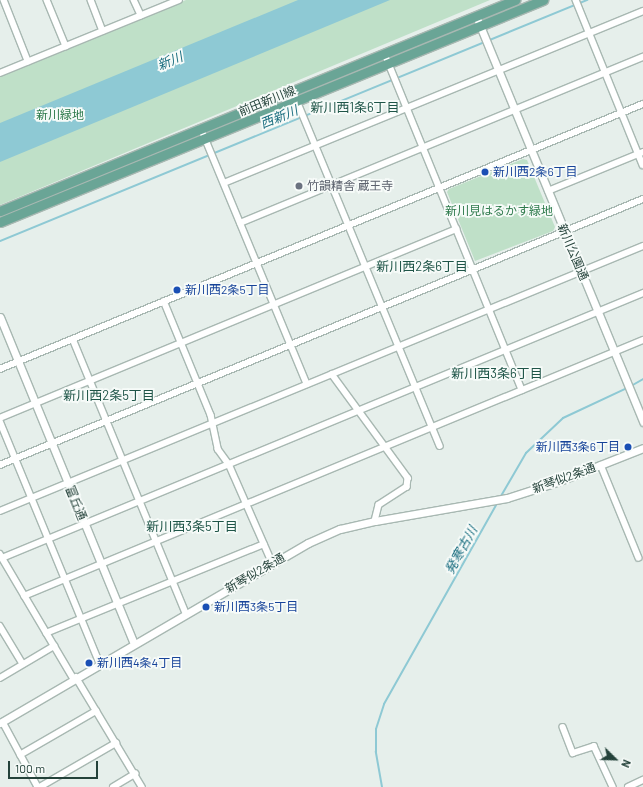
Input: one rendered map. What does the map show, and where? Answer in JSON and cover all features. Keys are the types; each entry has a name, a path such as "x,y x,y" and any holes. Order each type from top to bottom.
{"main road":[{"name":"前田新川線","path":"0,211 515,0"},
{"name":"前田新川線","path":"0,222 297,102 543,0"}],"street":[{"path":"4,0 28,61"},
{"path":"47,0 66,46"},
{"path":"90,0 103,31"},
{"path":"134,0 141,16"},
{"path":"0,73 177,0"},
{"path":"576,0 622,113 641,153 643,165"},
{"path":"224,183 643,11"},
{"name":"新川公園通","path":"476,16 564,231 616,351 643,422"},
{"path":"385,54 522,390"},
{"path":"240,223 643,56"},
{"path":"293,91 440,446"},
{"path":"0,369 643,104"},
{"path":"201,128 306,384"},
{"path":"548,191 641,153"},
{"path":"0,465 643,199"},
{"path":"100,664 0,419 35,403 456,228"},
{"path":"0,511 643,246"},
{"path":"142,787 116,743 46,633 1,556 49,539 598,311 643,294"},
{"path":"164,301 214,423 218,449 229,464 272,562"},
{"name":"富丘通","path":"0,317 134,644"},
{"path":"73,339 186,613"},
{"path":"24,596 643,340"},
{"path":"332,374 409,483 407,487 379,504 375,521"},
{"name":"新琴似2条通","path":"1,722 272,562 308,543 340,529 375,521 507,498 601,465 643,448"},
{"path":"601,465 639,558"},
{"path":"46,633 264,544"},
{"path":"0,626 23,664"},
{"path":"0,678 54,646"},
{"path":"20,755 96,711"},
{"path":"1,722 39,787 116,743"},
{"path":"563,727 573,754 594,746 613,787"},
{"path":"113,787 135,774"},
{"path":"628,787 643,780"}],"green space":[{"name":"新川緑地","path":"186,0 490,0 0,205 0,76"},
{"name":"新川見はるかす緑地","path":"523,159 527,160 555,227 553,231 475,261 447,192 449,189"}],"water":[{"name":"新川","path":"298,0 390,0 0,162 0,123"}],"waterway":[{"name":"西新川","path":"0,241 587,0"},
{"name":"発寒古川","path":"631,386 643,379"},
{"name":"発寒古川","path":"501,496 526,453 563,418 627,388"},
{"name":"発寒古川","path":"382,787 376,752 376,729 384,704 498,502"}],"place":[{"name":"新川西2条6丁目","path":"485,172"},
{"name":"竹韻精舎 蔵王寺","path":"299,186"},
{"name":"新川西2条5丁目","path":"177,290"},
{"name":"新川西3条6丁目","path":"628,447"},
{"name":"新川西3条5丁目","path":"206,607"},
{"name":"新川西4条4丁目","path":"89,663"}],"district":[{"name":"新川西1条6丁目","path":"355,107"},
{"name":"新川西2条6丁目","path":"422,266"},
{"name":"新川西3条6丁目","path":"497,373"},
{"name":"新川西2条5丁目","path":"109,395"},
{"name":"新川西3条5丁目","path":"192,526"}]}
